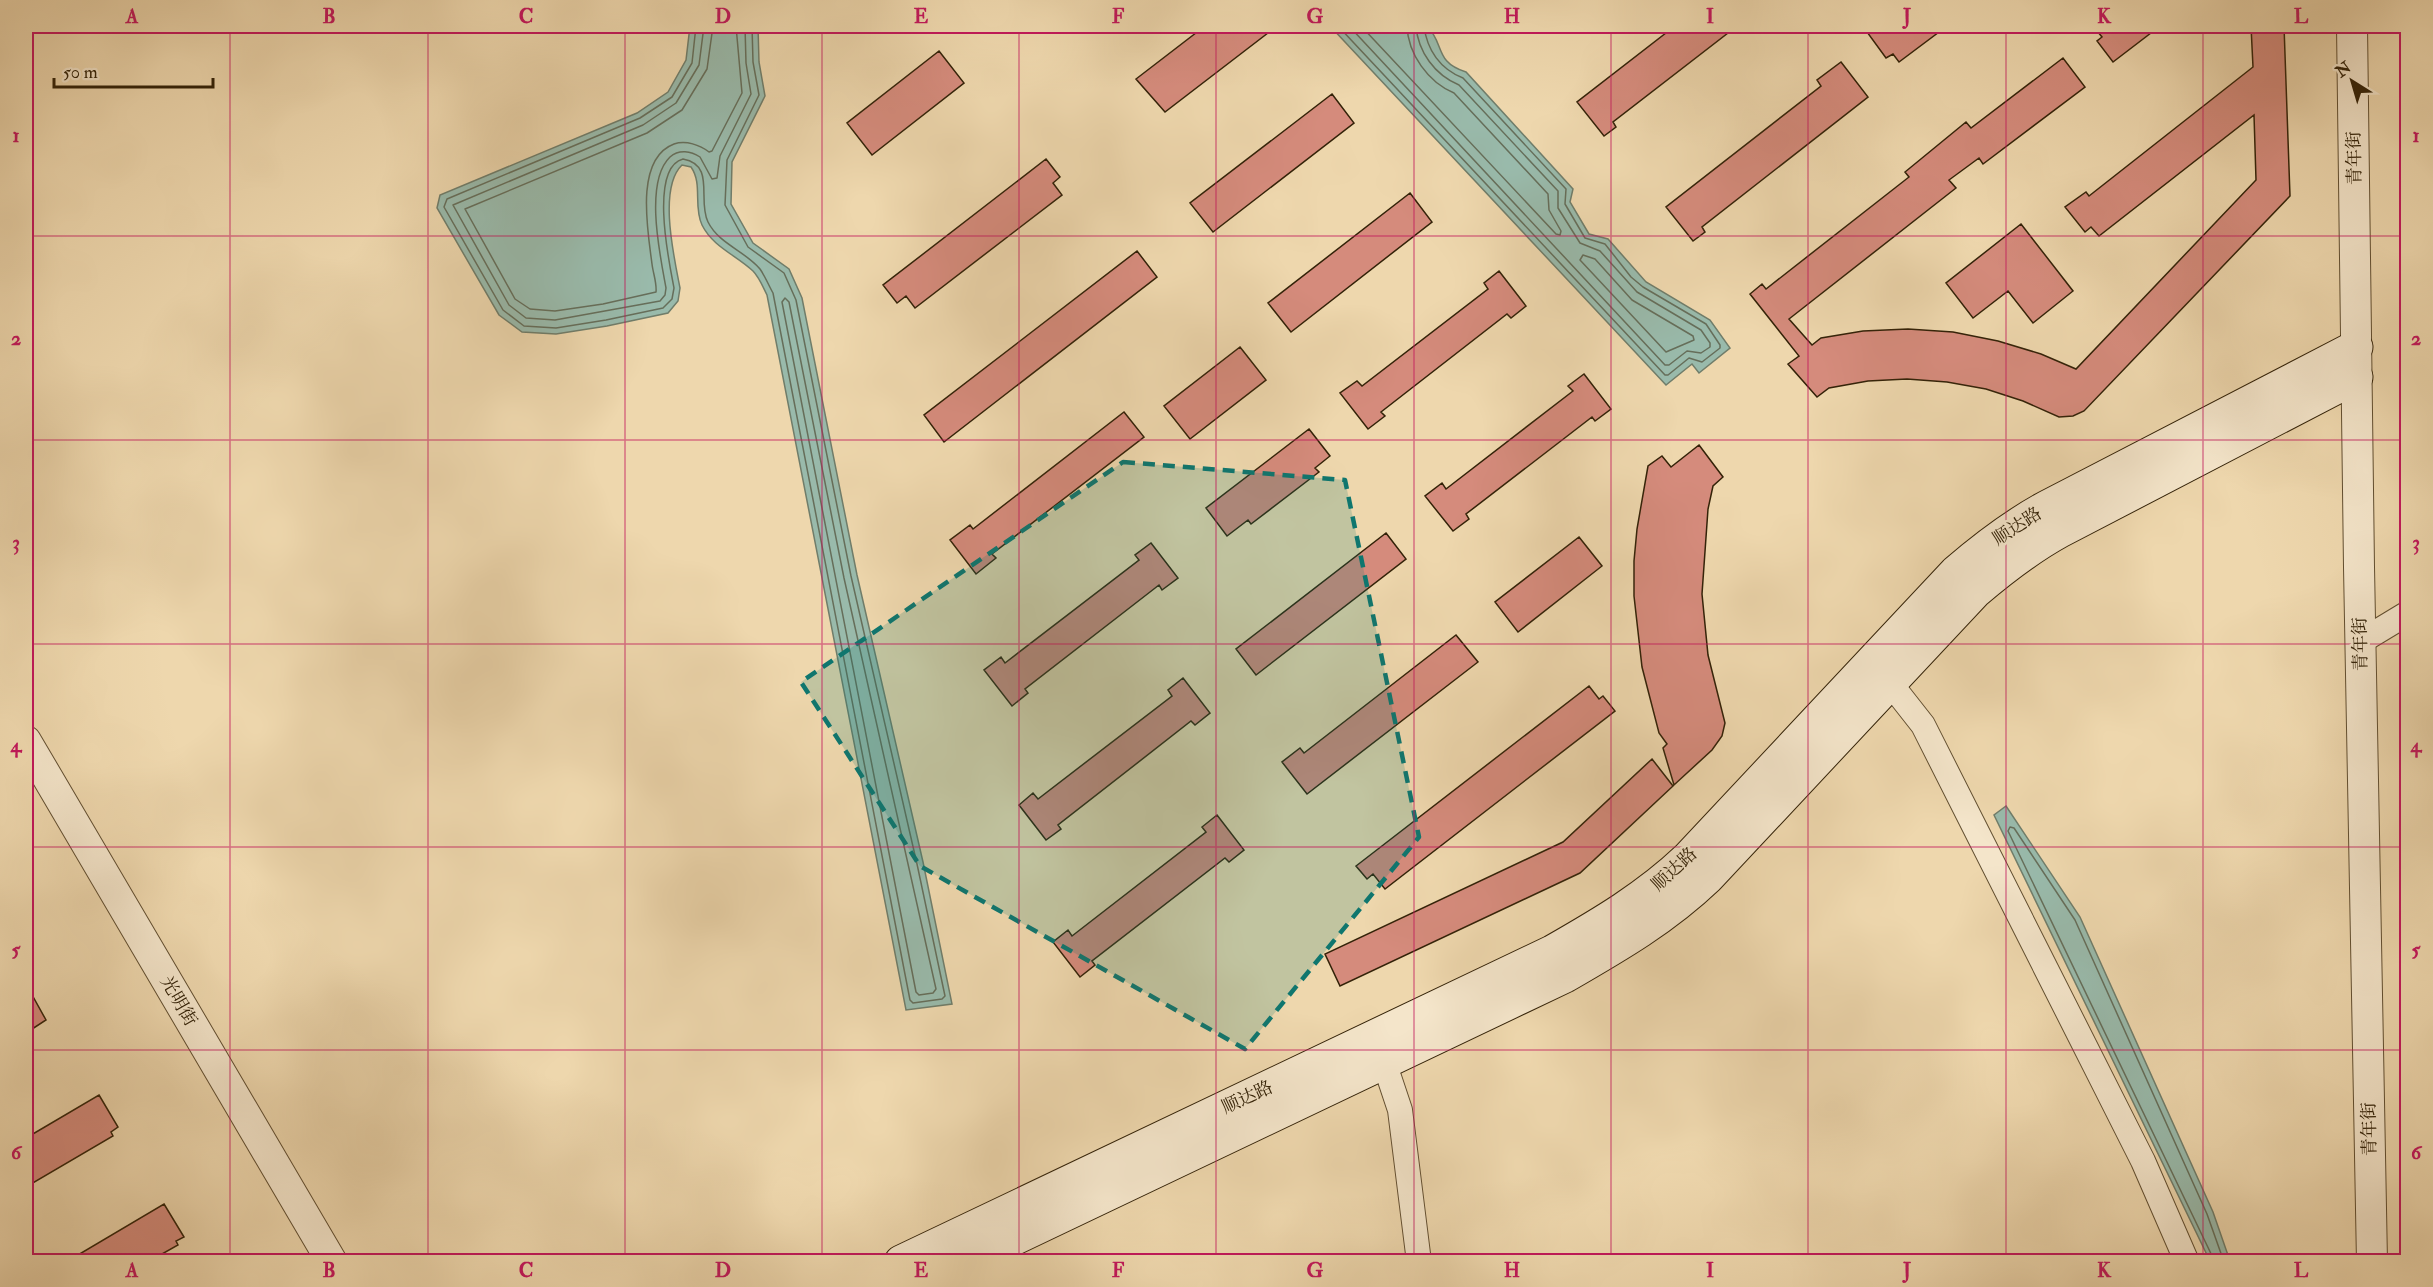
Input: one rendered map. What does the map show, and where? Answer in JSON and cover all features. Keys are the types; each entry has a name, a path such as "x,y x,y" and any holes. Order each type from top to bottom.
{"main road":[{"name":"顺达路","path":"965,1262 1565,976 1644,930 1678,906 1975,592 2032,546 2356,362"},
{"name":"顺达路","path":"901,1262 1552,952 1629,907 1660,884 1688,858 1956,572 1985,547 2018,523 2047,507 2356,362"}],"street":[{"name":"青年街","path":"2352,26 2360,642 2372,1262"},
{"path":"2360,642 2408,613"},
{"path":"1890,683 1923,725 2143,1161 2187,1262"},
{"name":"光明街","path":"26,741 332,1262"},
{"path":"1384,1062 1400,1110 1419,1262"}],"highlighted area":[{"path":"1123,462 1345,480 1419,837 1245,1049 920,866 801,682"}],"water":[{"path":"690,26 758,26 759,62 765,96 732,162 731,204 753,243 789,269 802,298 857,575 923,862 952,1004 906,1010 767,295 753,271 718,245 702,225 698,210 697,181 691,167 682,165 675,176 669,206 674,259 680,288 678,301 668,313 607,326 556,334 522,332 499,315 437,208 440,195 637,113 668,92 686,60"},
{"path":"1330,26 1427,26 1433,33 1444,58 1456,68 1466,72 1573,189 1570,202 1589,234 1608,239 1646,282 1710,320 1730,348 1699,373 1692,364 1666,385"},
{"path":"2006,806 2080,917 2213,1212 2230,1261 2210,1261 1994,815"}],"building":[{"path":"1205,26 1277,26 1165,112 1136,79"},
{"path":"1675,26 1737,26 1613,122 1616,127 1604,136 1577,102"},
{"path":"1876,26 1947,26 1899,62 1893,54 1886,58 1867,32"},
{"path":"2093,26 2160,26 2113,62 2097,41 2102,37"},
{"path":"2251,26 2284,26 2290,196 2084,411 2073,416 2059,417 2023,401 1986,389 1947,382 1907,379 1868,381 1829,388 1817,397 1788,364 1799,356 1750,294 1762,284 1766,289 1909,177 1905,172 1966,122 1971,128 2063,58 2085,87 1983,164 1979,158 1949,180 1956,188 1789,319 1812,345 1821,338 1863,331 1908,329 1953,332 1998,341 2041,354 2076,369 2256,180 2254,115 2099,236 2091,227 2085,232 2065,207 2086,192 2089,196 2253,67"},
{"path":"939,51 964,83 872,155 847,123"},
{"path":"1841,62 1868,97 1702,227 1705,232 1693,241 1666,207 1821,86 1817,80"},
{"path":"1332,94 1354,123 1213,232 1190,203"},
{"path":"1046,159 1060,177 1053,183 1062,195 915,308 906,296 897,303 883,285"},
{"path":"1410,193 1432,222 1291,332 1268,303"},
{"path":"2021,224 2073,291 2033,323 2008,291 1973,318 1946,283"},
{"path":"1137,251 1157,277 944,442 924,415"},
{"path":"1499,271 1526,306 1511,318 1507,314 1381,412 1385,416 1368,429 1340,393 1357,381 1362,386 1488,289 1484,283"},
{"path":"1240,347 1266,380 1190,439 1164,406"},
{"path":"1584,374 1611,409 1595,421 1592,417 1466,514 1469,519 1453,531 1425,496 1442,483 1446,489 1573,391 1568,386"},
{"path":"1124,412 1144,437 992,554 996,558 976,574 950,540 970,525 973,529"},
{"path":"1309,429 1330,456 1315,468 1319,472 1251,524 1248,520 1227,536 1206,508"},
{"path":"1699,445 1723,477 1713,486 1708,509 1702,594 1708,655 1725,723 1722,736 1712,750 1674,785 1663,748 1667,744 1659,733 1642,667 1634,596 1634,561 1648,466 1662,456 1671,467"},
{"path":"1386,533 1406,559 1256,675 1236,649"},
{"path":"1579,537 1602,566 1518,632 1495,602"},
{"path":"1151,543 1178,578 1162,590 1159,585 1025,689 1028,693 1012,706 984,670 1001,657 1005,663 1139,560 1135,555"},
{"path":"1456,635 1478,662 1307,794 1282,762 1300,748 1304,753"},
{"path":"1183,678 1210,713 1195,725 1191,721 1058,825 1061,829 1046,840 1019,805 1033,793 1038,799 1172,696 1168,690"},
{"path":"1589,686 1599,699 1603,696 1615,711 1385,889 1373,874 1367,879 1356,866"},
{"path":"1652,759 1673,786 1580,873 1340,986 1325,954 1563,842"},
{"path":"1217,815 1244,850 1229,862 1225,858 1092,961 1095,965 1080,977 1053,942 1068,930 1072,936 1206,832 1202,827"},
{"path":"26,984 46,1020 26,1033"},
{"path":"99,1095 118,1127 111,1132 113,1136 26,1187 26,1138"},
{"path":"164,1204 184,1237 176,1241 178,1245 155,1258 153,1255 142,1262 66,1262"}]}
